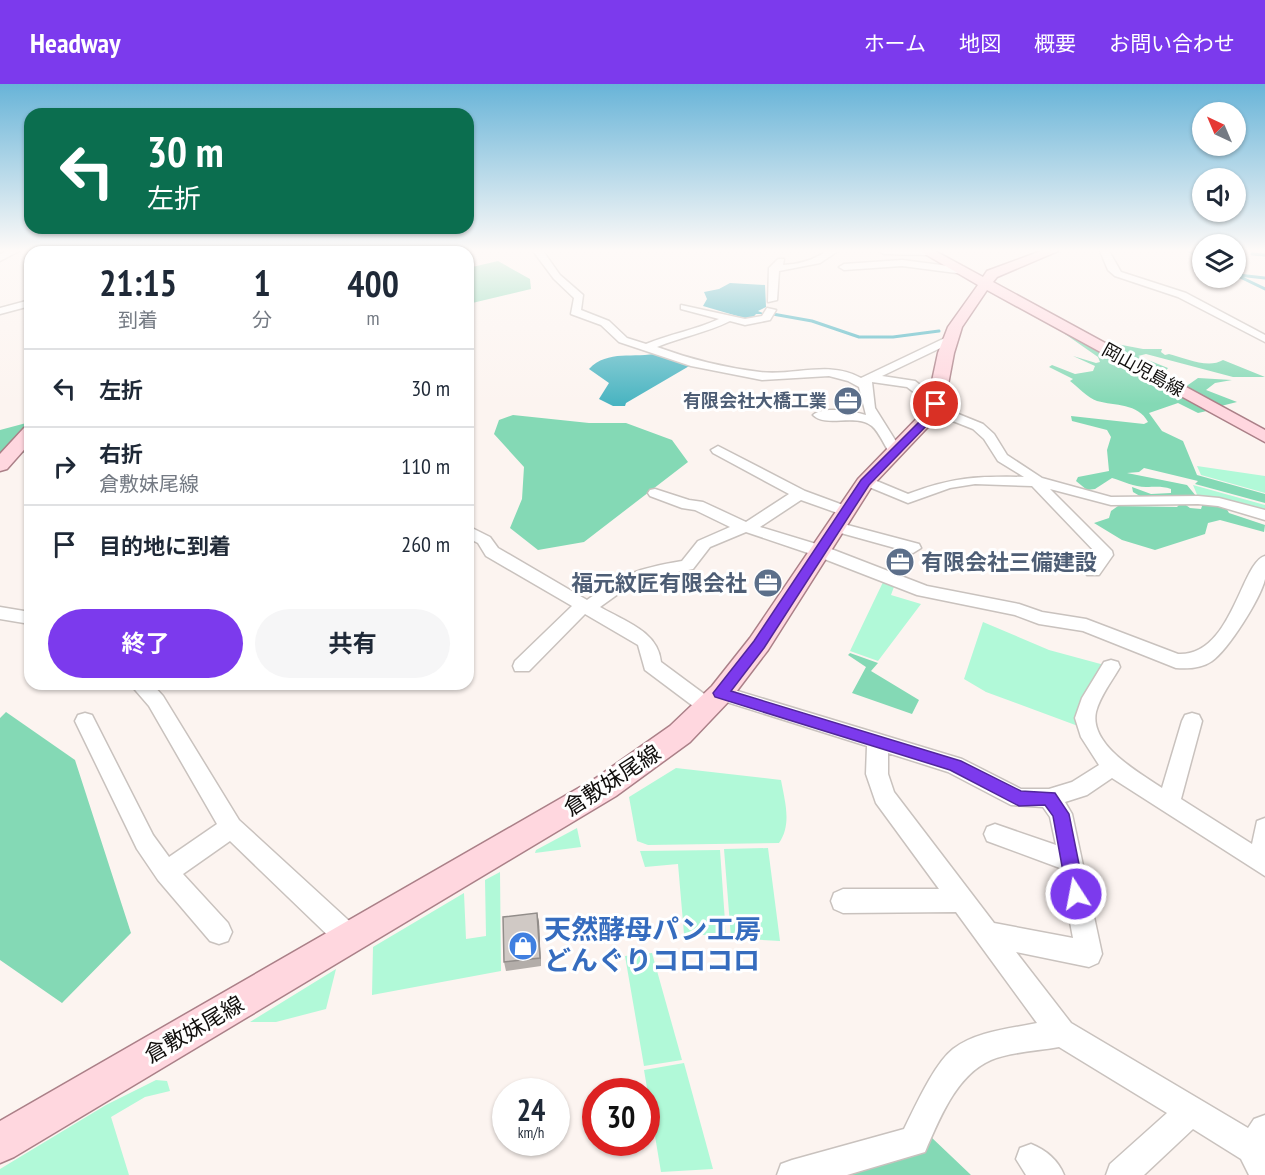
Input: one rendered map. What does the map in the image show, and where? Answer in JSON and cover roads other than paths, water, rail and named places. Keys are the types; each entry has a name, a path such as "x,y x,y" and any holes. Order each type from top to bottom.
{"main road":[{"name":"倉敷妹尾線","path":"0,1143 606,787 669,743 714,700 759,644 867,481 935,406 951,339 967,302"},
{"name":"岡山児島線","path":"1020,302 1265,437"},
{"path":"0,465 24,439"}],"street":[{"path":"578,302 575,312 605,323 623,340 695,364 739,373 781,376 817,371 867,382 911,384 935,406 977,426 987,434 1004,460 1039,482 1041,489 1104,551 1105,555 1093,571"},
{"path":"685,307 755,322 770,309 770,302"},
{"path":"1195,302 1265,339"},
{"path":"0,311 24,305"},
{"path":"648,347 669,338 704,330 728,318"},
{"path":"867,382 951,339"},
{"path":"867,382 870,407 895,451"},
{"path":"819,415 856,416 878,424"},
{"path":"718,450 841,519 913,548"},
{"path":"867,481 908,499 947,483 975,480 1039,482 1111,501 1198,500 1220,502 1265,515"},
{"path":"655,493 687,505 698,505 747,528 820,551 923,591 1019,610 1040,618 1086,625 1176,661 1191,662 1206,656 1219,642 1252,590 1265,561"},
{"path":"522,666 569,617 626,580 644,573 687,565 704,544 723,534 747,528 800,494"},
{"path":"474,534 484,540 492,552 645,641 651,652 652,665 714,700 878,740 955,765 1019,798 1049,798 1079,789 1112,767"},
{"path":"0,613 24,617"},
{"path":"1111,668 1087,708 1083,720 1087,731 1112,767 1263,863 1265,828"},
{"path":"146,690 156,701 231,827 349,938"},
{"path":"85,721 146,842 166,872 219,932"},
{"path":"1169,803 1192,722"},
{"path":"878,740 877,774 884,796 1061,1033 1261,1151"},
{"path":"987,934 1089,954 1061,814 1049,798"},
{"path":"166,872 231,827"},
{"path":"995,834 1070,861"},
{"path":"843,901 961,900"},
{"path":"792,1175 914,1141 933,1101 962,1060 989,1046 1061,1033"},
{"path":"1121,1175 1191,1111"}],"water":[{"path":"705,302 766,302 766,307 758,311 765,314 756,314 751,320 703,306"},
{"path":"659,353 691,365 626,403 625,406 613,406 599,399 609,383 589,369 596,363 613,357"}],"waterway":[{"path":"767,313 812,321 859,337 893,337 939,331"}],"place":[{"name":"有限会社大橋工業","path":"848,401"},
{"name":"有限会社三備建設","path":"900,562"},
{"name":"福元紋匠有限会社","path":"768,583"},
{"name":"天然酵母パン工房 どんぐりコロコロ","path":"523,946"}]}
